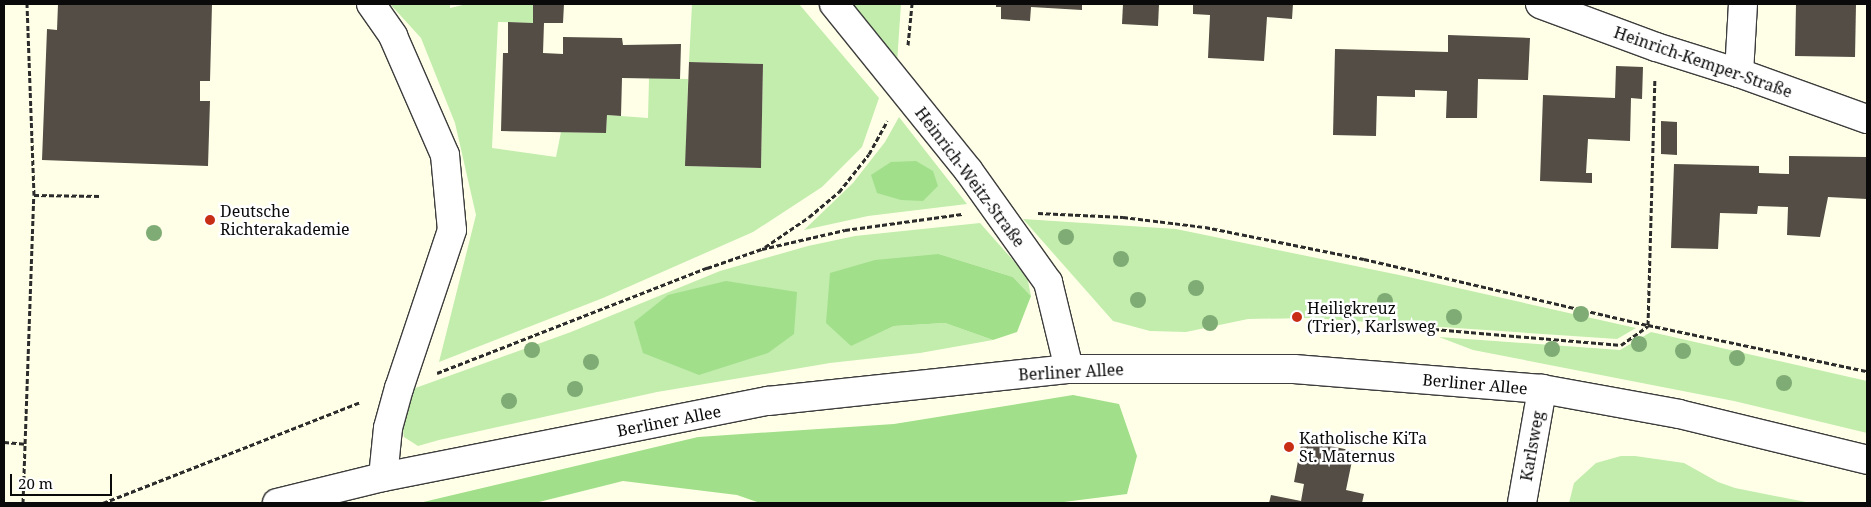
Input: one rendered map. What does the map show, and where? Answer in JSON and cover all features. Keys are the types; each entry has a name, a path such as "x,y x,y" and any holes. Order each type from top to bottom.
{"street":[{"path":"371,4 393,36 446,155 452,230 399,388 388,428 383,477"},
{"name":"Heinrich-Weitz-Straße","path":"834,4 968,170 1048,282 1070,369"},
{"name":"Heinrich-Kemper-Straße","path":"1540,4 1656,47 1739,73 1867,119"},
{"path":"1739,73 1742,4"},
{"name":"Berliner Allee","path":"278,503 383,477 768,401 1070,369 1294,369 1542,389 1678,414 1867,460"},
{"name":"Karlsweg","path":"1522,503 1542,389"}],"path":[{"path":"23,503 34,195 27,4"},
{"path":"762,249 809,217 839,192 869,154 888,120 900,85 909,39 912,4"},
{"path":"1648,325 1656,47"},
{"path":"34,195 101,196"},
{"path":"104,503 707,268 762,249 845,230 997,210 1123,217 1204,227 1491,287 1648,325 1867,371"},
{"path":"1434,329 1621,345 1648,325"},
{"path":"4,442 25,444"}],"green space":[{"path":"390,4 450,4 450,8 467,4 533,4 533,23 498,22 492,148 556,157 561,132 606,133 607,115 648,118 649,78 688,79 686,166 761,168 763,64 689,62 692,4 799,4 879,98 862,147 822,187 753,232 603,298 439,362 476,215 455,123 421,38"},
{"path":"848,4 901,4 897,63"},
{"path":"899,117 967,204 868,216 804,230 853,183 885,142"},
{"path":"916,161 933,171 938,186 923,201 901,200 877,193 871,175 891,162"},
{"path":"1023,219 1176,229 1404,276 1636,328 1617,339 1310,318 1248,319 1186,332 1150,331 1113,321"},
{"path":"980,223 1027,276 1031,296 1013,277 939,254 850,346 894,326 945,323 993,340 920,353 830,363 657,392 418,446 404,437 401,418 407,391 571,332 720,271 808,246 855,236"},
{"path":"939,254 1013,277 1031,296 1017,332 993,340 945,323 894,326 851,346 826,323 830,273 875,260"},
{"path":"726,281 797,292 794,334 768,353 699,375 643,353 634,322 668,295"},
{"path":"1651,332 1867,381 1867,433 1734,401 1473,350 1439,337 1620,350"},
{"path":"1073,395 1119,404 1137,456 1127,494 1056,503 760,503 737,495 623,481 535,503 419,503 698,437 894,424"},
{"path":"1621,456 1635,456 1684,463 1718,482 1735,488 1811,503 1569,503 1574,483 1596,463"}],"building":[{"path":"58,4 212,4 210,81 200,81 200,101 210,101 208,166 42,160 47,29 57,30"},
{"path":"533,4 564,4 563,23 544,23 543,53 563,54 563,37 622,38 623,45 681,44 680,79 622,78 621,116 607,115 606,133 501,131 503,53 508,53 508,22 533,23"},
{"path":"996,4 1082,4 1082,10 1031,7 1030,21 1001,19 1001,7 996,7"},
{"path":"1123,4 1159,4 1158,26 1122,24"},
{"path":"1193,4 1293,4 1292,19 1267,17 1264,61 1208,58 1210,15 1193,14"},
{"path":"1796,4 1856,4 1855,57 1795,56"},
{"path":"1448,35 1530,38 1528,80 1478,79 1477,118 1446,118 1447,91 1415,90 1415,97 1377,96 1376,136 1333,135 1335,49 1448,52"},
{"path":"689,62 763,64 761,168 685,166"},
{"path":"1616,66 1643,67 1642,99 1631,98 1630,141 1588,139 1586,173 1592,173 1592,183 1540,181 1543,95 1615,98"},
{"path":"1661,121 1677,122 1677,155 1661,154"},
{"path":"1789,156 1867,157 1867,199 1828,197 1820,237 1787,235 1788,207 1758,206 1757,214 1720,213 1718,249 1671,248 1674,164 1759,166 1759,173 1789,174"},
{"path":"1302,440 1354,451 1346,490 1364,494 1362,503 1269,503 1271,495 1301,501 1304,484 1294,482"}],"place":[{"name":"Deutsche Richterakademie","path":"210,220"},
{"name":"Heiligkreuz (Trier), Karlsweg","path":"1297,317"},
{"name":"Katholische KiTa St. Maternus","path":"1289,447"}]}
